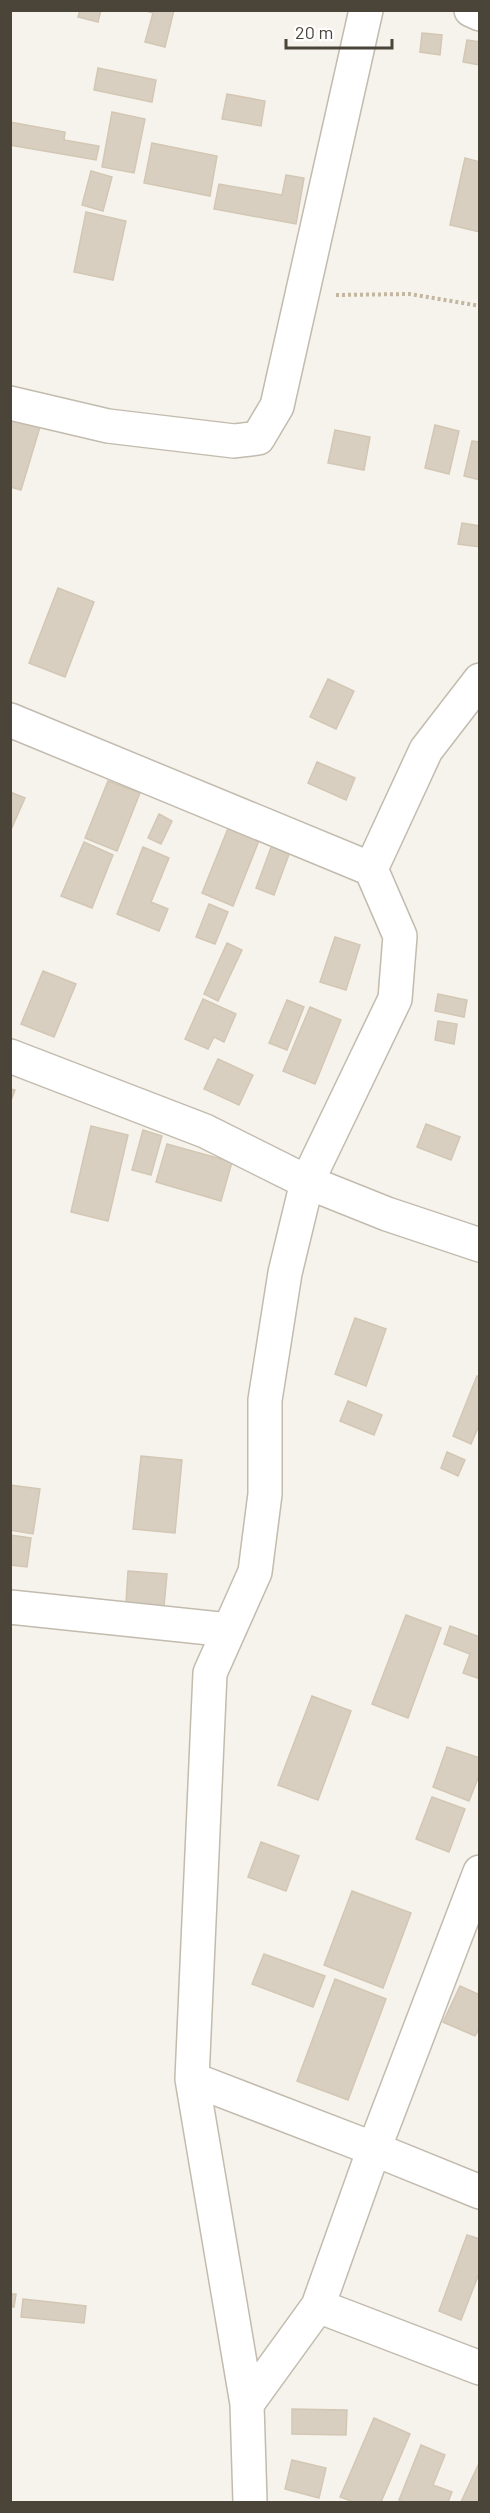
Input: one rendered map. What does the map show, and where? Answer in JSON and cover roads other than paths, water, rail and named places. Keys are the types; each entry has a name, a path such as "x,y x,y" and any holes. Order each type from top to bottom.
{"street":[{"path":"10,403 108,426 234,441 258,438 277,406 366,10"},
{"path":"471,10 480,14"},
{"path":"371,869 426,750 480,680"},
{"path":"10,720 371,869 400,936 395,999 308,1182 285,1274 265,1400 265,1494 255,1572 210,1673 192,2079 247,2404 250,2502"},
{"path":"10,1056 205,1131 308,1182 387,1214 480,1245"},
{"path":"10,1607 229,1630"},
{"path":"247,2404 318,2306 374,2149 480,1872"},
{"path":"192,2079 480,2192"},
{"path":"318,2306 480,2368"}]}
